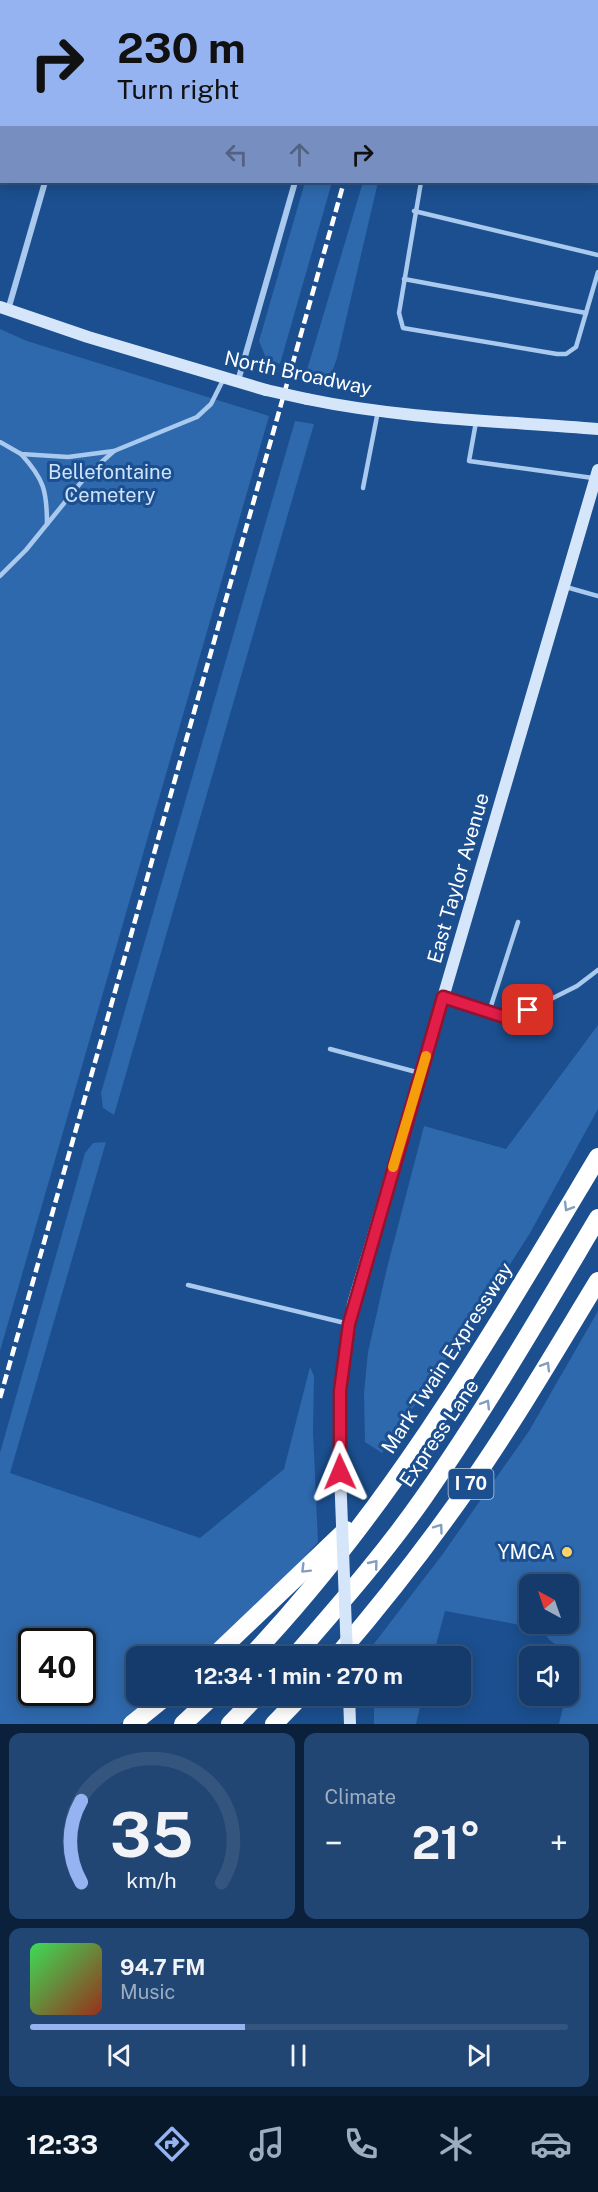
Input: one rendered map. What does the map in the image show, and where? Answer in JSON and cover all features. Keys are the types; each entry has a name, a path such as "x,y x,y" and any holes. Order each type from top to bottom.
{"highway":[{"name":"Mark Twain Expressway","path":"260,1646 315,1583 392,1485 452,1398 598,1157"},
{"name":"Express Lane","path":"304,1646 378,1559 423,1498 502,1379 598,1218"},
{"name":"I 70","path":"345,1646 409,1568 470,1485 526,1400 598,1281"},
{"path":"224,1646 392,1485"},
{"path":"132,1724 154,1706"},
{"path":"183,1724 202,1706"},
{"path":"230,1724 247,1706"},
{"path":"274,1724 291,1706"}],"street":[{"path":"4,308 45,183"},
{"path":"238,382 295,183"},
{"name":"North Broadway","path":"4,308 98,340 238,382 308,399 378,410 598,429"},
{"name":"East Taylor Avenue","path":"347,1646 340,1472 340,1391 349,1324 597,474"},
{"path":"349,1706 350,1722"}],"lane":[{"path":"421,183 414,211 399,313 403,328 566,354 576,347 598,272"},
{"path":"414,211 598,255"},
{"path":"404,279 586,313"},
{"path":"21,454 68,457 114,451 197,417 211,404 224,377"},
{"path":"363,488 378,410"},
{"path":"477,419 469,461 597,474"},
{"path":"0,442 21,454 36,471 47,498 47,526"},
{"path":"0,576 47,526 87,475 114,451"},
{"path":"564,586 598,596"},
{"path":"489,1012 518,922"},
{"path":"443,997 511,1019 577,986 598,970"},
{"path":"330,1049 421,1074"},
{"path":"189,1285 349,1324"}],"green space":[{"path":"305,183 332,183 280,364 266,358 259,341"},
{"path":"363,183 378,183 337,358 330,378 307,370"},
{"name":"Bellefontaine Cemetery","path":"0,329 27,341 269,416 0,1351"},
{"path":"295,421 314,424 114,1115 103,1108 101,1093"},
{"path":"598,1025 598,1109 530,1233 382,1453 365,1442 364,1393 368,1352 424,1126 506,1149"},
{"path":"106,1142 10,1473 200,1538 284,1469 310,1367 314,1376 313,1432 318,1542 274,1591 216,1646 126,1646 126,1706 144,1706 120,1724 0,1724 0,1453 85,1153 93,1143"},
{"path":"598,1311 598,1724 559,1724 563,1706 579,1706 579,1646 559,1646 545,1634 579,1634 579,1574 519,1574 519,1625 445,1611 436,1646 373,1646 442,1555 529,1431"},
{"path":"374,1706 420,1706 416,1724 374,1724"}],"railway":[{"path":"0,1398 344,183"}],"slow traffic":[{"path":"393,1167 426,1056"}],"place":[{"name":"YMCA","path":"567,1552"}],"route":[{"path":"340,1472 340,1391 353,1304 443,997 511,1019 528,1010"}]}
